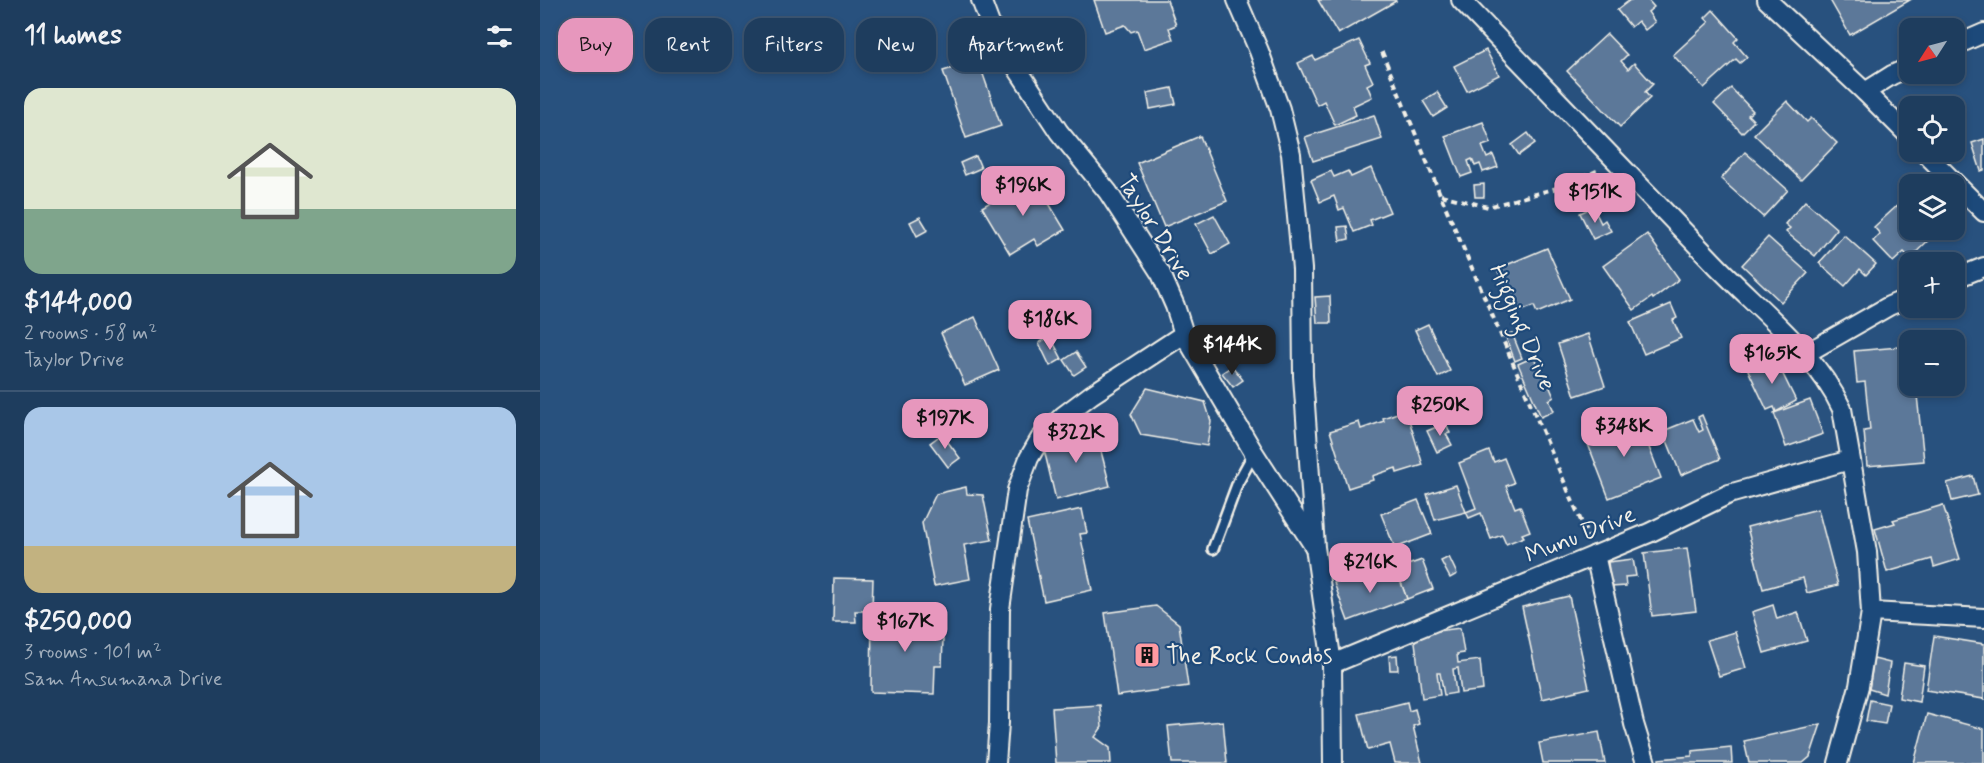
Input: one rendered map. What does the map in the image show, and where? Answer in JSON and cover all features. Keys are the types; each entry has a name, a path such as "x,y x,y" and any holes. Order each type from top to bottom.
{"street":[{"name":"Taylor Drive","path":"981,0 993,32 1059,132 1108,192 1161,274 1184,334 1254,453 1315,547"},
{"path":"1237,0 1260,51 1280,109 1291,154 1302,269 1303,376 1315,547 1332,664 1333,763"},
{"path":"1461,0 1805,354 1826,381 1842,409 1867,552 1871,612 1859,686 1838,763"},
{"path":"1767,0 1899,126"},
{"path":"1965,41 1984,33"},
{"path":"1865,92 1899,72"},
{"path":"1934,162 1984,212"},
{"path":"1965,275 1984,267"},
{"path":"1805,354 1899,302"},
{"path":"996,763 999,723 1000,609 1017,490 1029,458 1040,439 1063,416 1184,334"},
{"name":"Munu Drive","path":"1332,664 1649,532 1729,494 1850,460"},
{"path":"1595,555 1646,763"},
{"path":"1871,612 1984,618"}],"lane":[{"path":"1213,549 1238,482 1254,453"}],"path":[{"name":"Higging Drive","path":"1382,52 1440,194 1595,555"},
{"path":"1440,194 1488,207 1557,188 1617,162"}],"building":[{"path":"1094,0 1167,0 1176,25 1169,28 1173,39 1144,49 1137,30 1131,32 1125,25 1105,32"},
{"path":"1318,0 1395,0 1396,1 1338,34"},
{"path":"1630,0 1648,0 1654,7 1648,12 1655,22 1645,30 1638,21 1631,27 1617,10"},
{"path":"1830,0 1910,0 1850,35"},
{"path":"1713,10 1738,38 1734,42 1747,57 1740,63 1736,59 1704,88 1673,55 1709,22 1705,18"},
{"path":"1607,34 1627,55 1621,61 1628,69 1634,63 1653,84 1645,92 1650,98 1620,127 1567,71"},
{"path":"1359,40 1370,63 1365,65 1373,82 1367,85 1372,97 1353,106 1356,115 1335,125 1324,101 1317,105 1298,63 1313,56 1315,60"},
{"path":"1486,50 1499,75 1467,91 1454,66"},
{"path":"943,71 982,72 1001,126 966,138"},
{"path":"1172,88 1176,104 1150,109 1147,93"},
{"path":"1731,88 1753,111 1748,115 1754,121 1742,133 1714,104"},
{"path":"1437,92 1447,108 1433,117 1423,101"},
{"path":"1787,101 1807,122 1811,118 1837,143 1801,180 1754,134"},
{"path":"1374,115 1382,139 1313,161 1305,137"},
{"path":"1483,122 1491,143 1482,146 1487,158 1493,155 1498,167 1483,172 1480,164 1475,166 1472,159 1468,161 1472,173 1461,177 1445,136"},
{"path":"1528,133 1535,143 1519,155 1512,145"},
{"path":"1200,136 1227,201 1164,227 1137,163"},
{"path":"1984,139 1984,170 1981,171 1972,143"},
{"path":"1745,152 1788,190 1763,217 1721,179"},
{"path":"976,156 981,168 965,175 960,163"},
{"path":"1371,168 1390,212 1370,220 1372,225 1354,232 1344,208 1339,210 1334,196 1320,202 1311,180 1331,171 1334,177 1348,171 1351,177"},
{"path":"1001,176 1007,187 995,194 988,184"},
{"path":"1033,177 1065,230 1038,246 1034,239 1010,254 982,207"},
{"path":"1484,184 1484,197 1475,197 1474,185"},
{"path":"1053,185 1060,196 1053,200 1046,189"},
{"path":"1805,201 1837,229 1815,256 1786,232 1790,228 1785,224"},
{"path":"1899,204 1899,240 1929,240 1916,252 1899,252 1899,257 1893,262 1873,241 1880,234 1874,227"},
{"path":"1593,207 1601,223 1605,220 1611,231 1593,239 1580,213"},
{"path":"1214,215 1230,244 1212,254 1196,224"},
{"path":"920,217 928,230 917,236 910,222"},
{"path":"1347,226 1349,239 1340,241 1338,227"},
{"path":"1647,234 1679,279 1634,310 1603,266"},
{"path":"1844,235 1876,264 1866,275 1860,269 1845,286 1819,263"},
{"path":"1768,237 1808,273 1781,302 1742,265"},
{"path":"1547,248 1570,299 1537,313 1534,306 1516,313 1497,269"},
{"path":"1330,296 1331,323 1317,323 1315,297"},
{"path":"1671,304 1677,318 1673,320 1681,338 1644,354 1630,322"},
{"path":"975,317 999,370 965,385 941,333"},
{"path":"1428,324 1450,371 1438,377 1415,330"},
{"path":"1512,333 1522,358 1515,361 1505,335"},
{"path":"1588,334 1605,386 1575,396 1558,344"},
{"path":"1050,336 1062,359 1050,366 1039,343"},
{"path":"1899,347 1899,396 1917,396 1924,461 1867,466 1864,431 1870,430 1865,382 1857,383 1854,351"},
{"path":"1076,352 1086,367 1074,375 1064,360"},
{"path":"1774,356 1796,401 1776,412 1774,407 1767,410 1748,370"},
{"path":"1534,357 1554,397 1549,400 1554,411 1541,417 1518,364"},
{"path":"1232,366 1243,380 1233,387 1222,373"},
{"path":"1147,388 1205,402 1211,421 1207,446 1141,435 1131,414"},
{"path":"1810,400 1823,434 1786,447 1774,413"},
{"path":"1406,410 1423,465 1397,473 1396,468 1372,476 1373,480 1348,488 1330,431 1359,422 1361,429"},
{"path":"1702,415 1720,459 1681,475 1663,431 1693,419 1699,432 1703,430 1698,417"},
{"path":"1638,419 1661,478 1609,498 1586,439"},
{"path":"1446,423 1450,433 1446,434 1452,445 1437,452 1427,431"},
{"path":"1095,428 1110,486 1056,500 1042,441"},
{"path":"942,434 960,458 948,467 930,443"},
{"path":"1489,451 1494,462 1504,458 1514,483 1506,486 1515,508 1520,506 1530,531 1522,534 1524,537 1506,544 1502,535 1491,539 1481,513 1469,518 1466,512 1476,508 1459,463"},
{"path":"1973,476 1978,495 1952,501 1947,483"},
{"path":"1456,485 1466,512 1435,520 1427,494"},
{"path":"966,487 967,494 983,495 992,540 964,545 970,579 934,586 922,523 936,494"},
{"path":"1418,500 1432,534 1395,548 1381,514"},
{"path":"1943,505 1960,559 1934,567 1932,559 1887,572 1875,529 1895,523 1893,520"},
{"path":"1082,509 1087,533 1080,534 1092,590 1044,601 1027,521"},
{"path":"1818,509 1838,585 1807,593 1803,578 1763,589 1747,527"},
{"path":"1687,548 1696,611 1652,616 1644,553"},
{"path":"1449,557 1457,574 1450,578 1441,561"},
{"path":"1633,559 1636,576 1625,577 1626,586 1611,587 1608,562"},
{"path":"1422,560 1433,589 1407,599 1396,569"},
{"path":"1368,566 1372,574 1361,580 1357,572"},
{"path":"1396,569 1407,599 1348,621 1334,583 1356,574 1360,583"},
{"path":"834,578 873,579 872,611 855,611 856,622 833,622"},
{"path":"1569,596 1589,688 1542,699 1522,607"},
{"path":"1773,605 1777,619 1798,612 1807,641 1764,653 1752,612"},
{"name":"The Rock Condos","path":"1156,606 1179,624 1188,686 1117,696 1105,613"},
{"path":"872,613 936,615 935,639 943,639 942,666 935,666 934,694 871,692"},
{"path":"1460,628 1464,653 1457,654 1458,663 1480,660 1483,690 1461,693 1458,668 1453,669 1456,693 1444,695 1440,673 1437,673 1440,695 1422,698 1414,634"},
{"path":"1735,632 1746,668 1719,676 1707,640"},
{"path":"1934,636 1984,644 1984,699 1926,690"},
{"path":"1397,655 1398,670 1390,670 1389,656"},
{"path":"1874,659 1890,663 1885,694 1869,689"},
{"path":"1904,663 1924,666 1919,702 1899,698"},
{"path":"1870,700 1889,704 1885,724 1866,721"},
{"path":"1407,702 1409,711 1415,709 1419,724 1413,726 1422,763 1395,763 1390,744 1368,750 1359,714"},
{"path":"1100,705 1102,727 1095,737 1110,748 1111,763 1056,763 1052,708"},
{"path":"1927,714 1984,729 1984,763 1914,763"},
{"path":"1223,721 1227,763 1172,763 1168,726"},
{"path":"1821,724 1810,757 1803,763 1749,763 1744,741"},
{"path":"1599,732 1605,763 1543,763 1539,743"},
{"path":"1731,747 1732,763 1659,763 1659,759 1692,756 1692,751"}],"place":[{"name":"The Rock Condos","path":"1147,655"}]}
